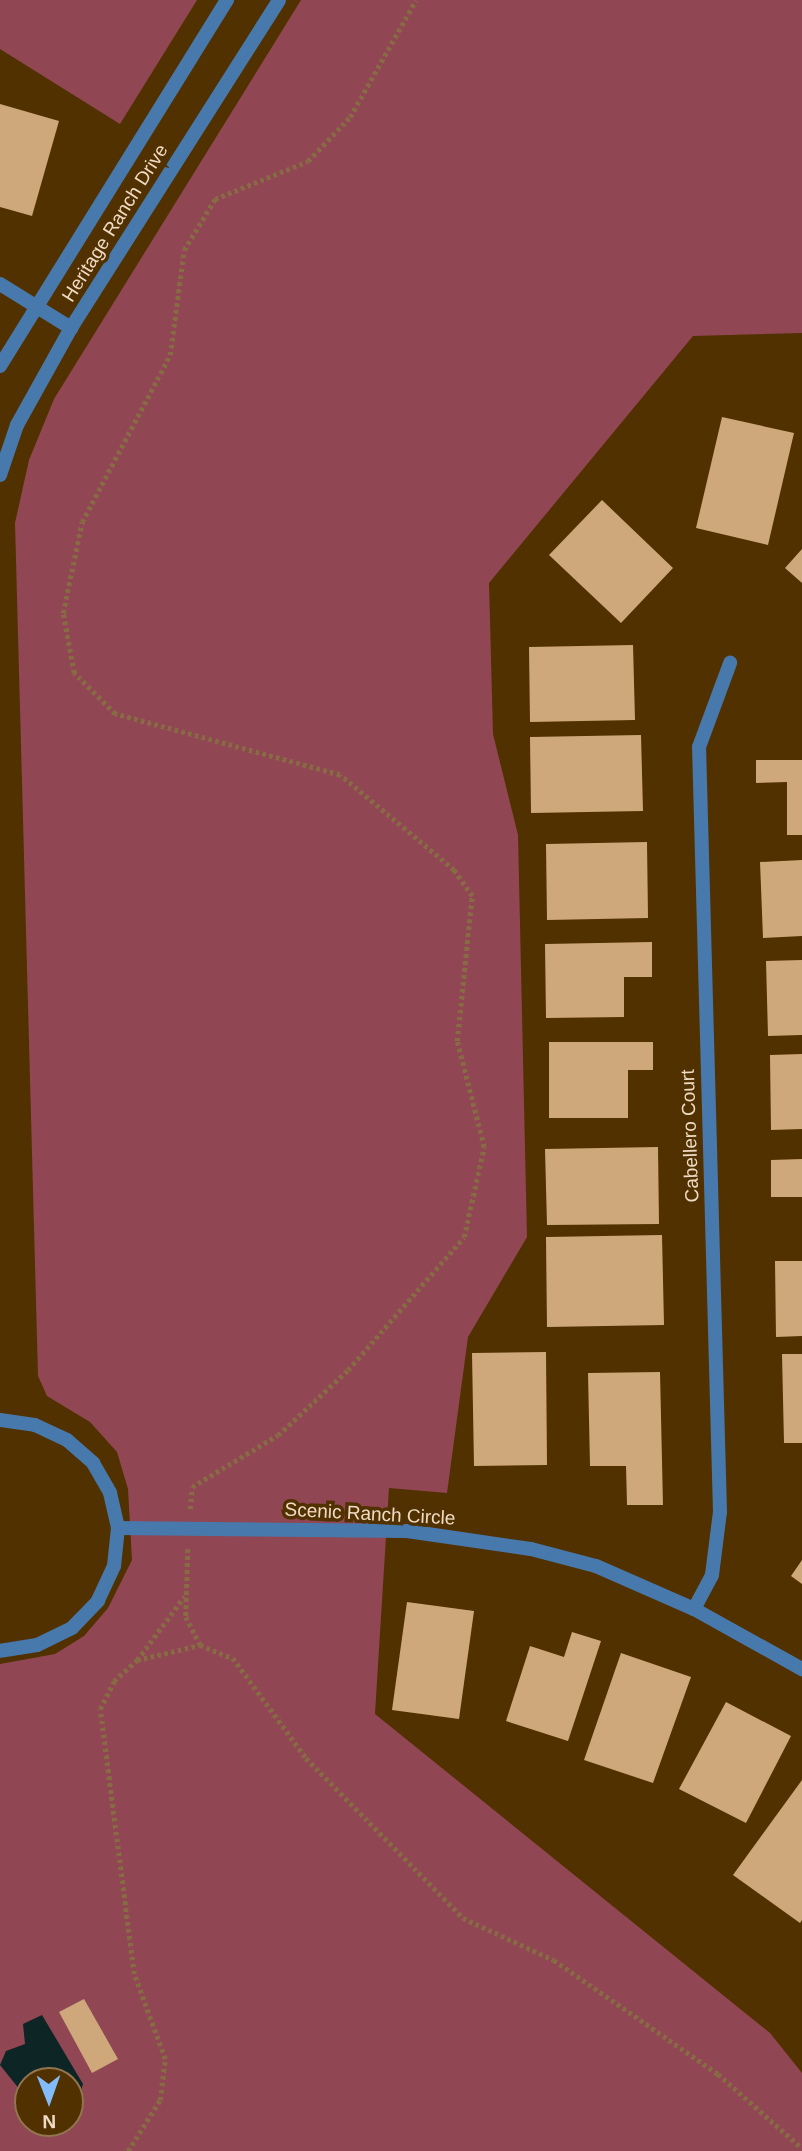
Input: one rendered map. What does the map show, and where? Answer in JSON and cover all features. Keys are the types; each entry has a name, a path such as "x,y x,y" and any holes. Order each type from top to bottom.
{"street":[{"name":"Heritage Ranch Drive","path":"0,366 35,304 227,0"},
{"name":"Heritage Ranch Drive","path":"0,475 17,425 71,328 279,0"},
{"path":"0,284 71,328"},
{"name":"Cabellero Court","path":"694,1609 712,1575 720,1513 699,747 730,663"},
{"path":"0,1406 0,1420 35,1425 85,1455 110,1493 118,1528 114,1566 98,1601 72,1628 37,1646 0,1651"},
{"name":"Scenic Ranch Circle","path":"118,1528 189,1526 469,1538 596,1566 694,1609 802,1669"}],"path":[{"path":"416,0 349,117 308,161 215,199 184,250 170,355 82,522 63,613 74,673 115,714 340,775 454,870 472,896 457,1041 484,1147 464,1237 410,1304 288,1426 225,1472 192,1487 185,1596 190,1631 200,1645 233,1658 306,1758 463,1918 554,1960 718,2074 802,2148"},
{"path":"128,2151 166,2080 157,2032 134,1974 99,1718 105,1693 137,1660 185,1596"},
{"path":"137,1660 200,1645"}],"shaded area":[{"path":"0,0 197,0 120,124 0,49"},
{"path":"301,0 802,0 802,333 693,336 489,583 493,734 518,835 527,1237 468,1337 447,1493 389,1488 375,1714 770,2033 802,2073 802,2151 0,2151 0,1664 55,1654 84,1636 108,1608 132,1560 128,1489 117,1452 90,1422 47,1396 38,1376 15,523 29,460 54,399"}],"water":[{"path":"42,2015 73,2067 14,2067 14,2082 0,2065 6,2051 25,2044 23,2024"}],"building":[{"path":"0,104 59,121 32,216 0,207"},
{"path":"722,417 794,433 768,545 696,528"},
{"path":"602,500 673,568 621,623 549,555"},
{"path":"802,549 802,583 785,568"},
{"path":"633,645 635,720 530,722 529,647"},
{"path":"641,735 643,811 531,813 530,737"},
{"path":"756,760 802,760 802,835 787,835 787,782 756,783"},
{"path":"647,842 648,918 547,920 546,844"},
{"path":"802,860 802,936 763,938 760,862"},
{"path":"652,942 652,977 624,977 624,1017 546,1018 545,944"},
{"path":"802,960 802,1035 768,1036 766,961"},
{"path":"549,1042 653,1042 653,1070 628,1070 628,1118 549,1118"},
{"path":"802,1054 802,1129 771,1130 770,1055"},
{"path":"658,1147 659,1224 547,1225 545,1149"},
{"path":"802,1159 802,1197 771,1197 771,1160"},
{"path":"662,1235 664,1325 547,1327 546,1237"},
{"path":"775,1261 802,1261 802,1336 776,1337"},
{"path":"546,1352 547,1465 474,1466 472,1353"},
{"path":"782,1354 802,1354 802,1443 784,1443"},
{"path":"660,1372 663,1505 627,1505 626,1466 590,1466 588,1373"},
{"path":"802,1560 802,1584 791,1576"},
{"path":"407,1602 474,1611 459,1719 392,1710"},
{"path":"572,1632 601,1641 568,1741 506,1721 530,1646 564,1657"},
{"path":"621,1653 691,1677 653,1783 584,1760"},
{"path":"726,1702 791,1736 746,1823 679,1789"},
{"path":"802,1780 802,1920 800,1923 733,1875"},
{"path":"84,1999 118,2059 92,2073 59,2012"}]}
